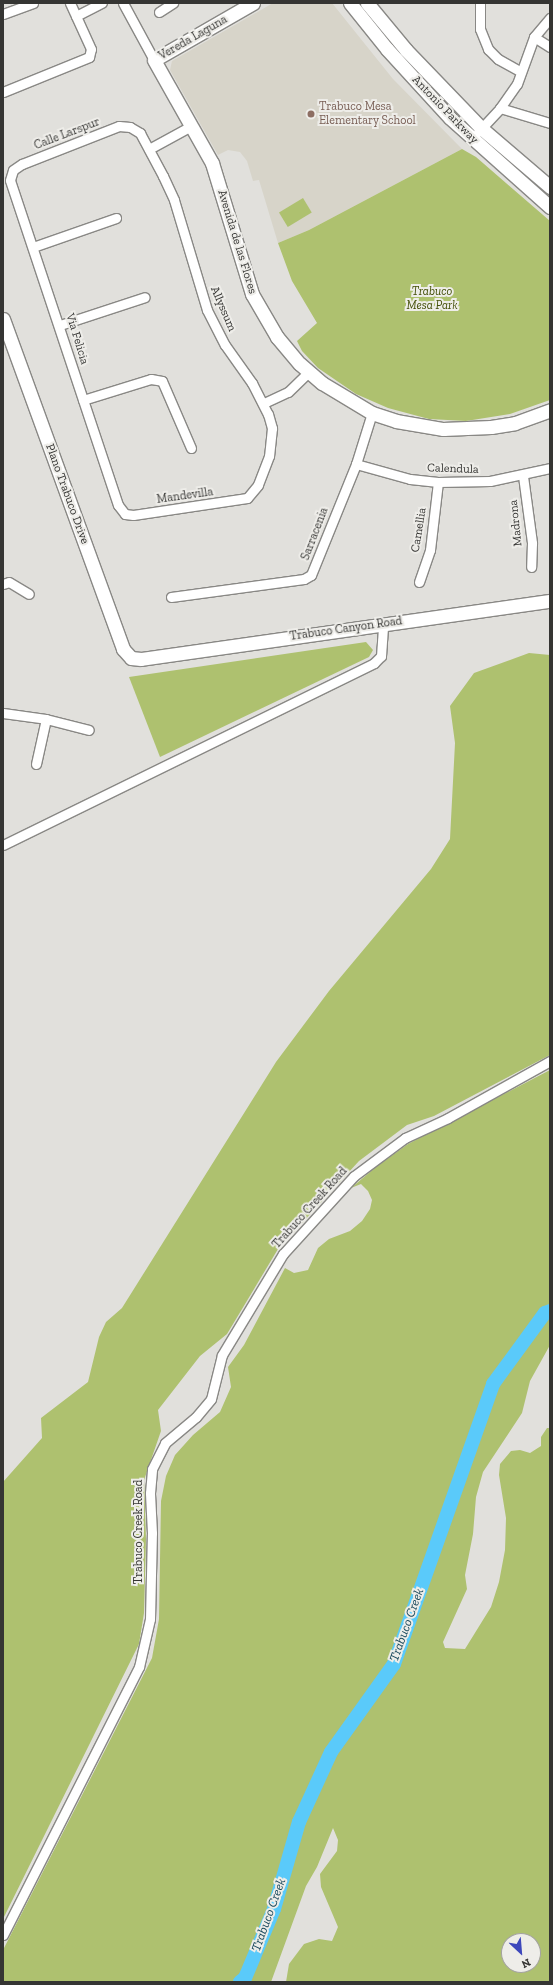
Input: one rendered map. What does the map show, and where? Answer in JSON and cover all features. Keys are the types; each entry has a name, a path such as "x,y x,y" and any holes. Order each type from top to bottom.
{"main road":[{"name":"Antonio Parkway","path":"350,3 421,88 471,138 550,207"},
{"name":"Antonio Parkway","path":"367,3 406,50 481,128 550,187"},
{"name":"Vereda Laguna","path":"154,60 250,4"},
{"name":"Avenida de las Flores","path":"154,60 215,172 252,294 277,337 309,372 339,396 372,413 420,425 468,429 515,423 550,410"},
{"name":"Plano Trabuco Drive","path":"3,319 123,649 131,658 141,659"},
{"name":"Trabuco Canyon Road","path":"141,659 550,601"}],"street":[{"path":"3,14 33,3"},
{"path":"3,92 84,61 90,55 91,48 70,3"},
{"path":"76,16 102,3"},
{"name":"Avenida de las Flores","path":"124,3 154,60"},
{"path":"159,12 173,3"},
{"path":"480,3 480,30 488,49 498,59 521,72"},
{"path":"471,138 500,108 517,84 534,37 550,18"},
{"path":"534,37 550,47"},
{"path":"500,108 550,123"},
{"name":"Calle Larspur","path":"13,170 119,126 130,126"},
{"name":"Allyssum","path":"130,126 140,133 149,148 174,200 208,310 225,345 264,404 272,428 272,441 263,474 253,494 247,498"},
{"path":"149,148 191,126"},
{"name":"Via Felicia","path":"13,170 10,180 60,325 118,505 125,514"},
{"path":"34,247 116,218"},
{"path":"60,325 144,297"},
{"path":"264,404 288,392 309,372"},
{"path":"83,400 151,379 162,381 191,448"},
{"name":"Sarracenia","path":"171,597 308,577 314,571 356,464 372,413"},
{"name":"Calendula","path":"356,464 410,478 438,482 490,481 523,476 550,468"},
{"name":"Madrona","path":"523,476 532,543 531,567"},
{"name":"Camellia","path":"419,582 430,550 438,482"},
{"name":"Mandevilla","path":"125,514 133,515 247,498"},
{"path":"3,584 9,582 29,594"},
{"path":"3,845 374,663 381,656 383,624"},
{"path":"3,713 46,719 89,730"},
{"path":"36,764 46,719"},
{"name":"Trabuco Creek Road","path":"3,1934 139,1667 146,1648 150,1611 152,1533 150,1493 152,1469 165,1443 196,1417 211,1400 222,1355 283,1254 354,1176 404,1138 473,1105 550,1061"}],"shaded area":[{"name":"Trabuco Mesa Elementary School","path":"273,3 332,3 393,79 462,149 309,230 278,243 259,180 253,181 247,161 240,152 228,150 218,155 170,70 172,61"}],"green space":[{"name":"Trabuco Mesa Park","path":"462,149 476,157 550,221 550,400 510,414 466,421 429,419 388,408 356,394 318,368 302,351 297,341 317,323 292,281 278,243 309,230"},
{"path":"303,198 312,213 288,227 279,212"},
{"path":"366,642 373,650 369,657 160,757 129,677"},
{"path":"529,653 550,655 550,1055 434,1116 407,1125 359,1161 278,1249 227,1334 200,1356 158,1410 161,1431 144,1480 146,1539 144,1613 139,1644 3,1919 3,1482 42,1438 41,1418 88,1382 99,1337 106,1322 122,1308 276,1062 329,991 431,869 450,839 455,743 450,706 474,673"},
{"path":"550,1070 550,1345 530,1381 522,1413 483,1472 476,1497 473,1534 465,1575 467,1589 443,1642 445,1648 465,1649 491,1607 499,1582 505,1550 506,1518 499,1475 500,1464 511,1451 520,1450 530,1453 541,1446 541,1437 547,1428 550,1428 550,1982 286,1982 289,1964 304,1944 319,1939 332,1941 338,1927 321,1887 320,1874 337,1851 338,1840 333,1828 317,1867 306,1886 271,1982 3,1982 3,1950 152,1658 159,1619 161,1501 166,1476 175,1455 193,1435 220,1412 231,1387 228,1367 244,1345 285,1268 294,1273 308,1270 318,1248 329,1239 350,1231 362,1221 370,1209 372,1200 368,1191 361,1184 351,1188 376,1167 408,1144"}],"waterway":[{"name":"Trabuco Creek","path":"240,1982 245,1978 274,1909 299,1822 331,1752 394,1664 493,1384 545,1313 550,1311"}],"place":[{"name":"Trabuco Mesa Elementary School","path":"311,114"}]}
